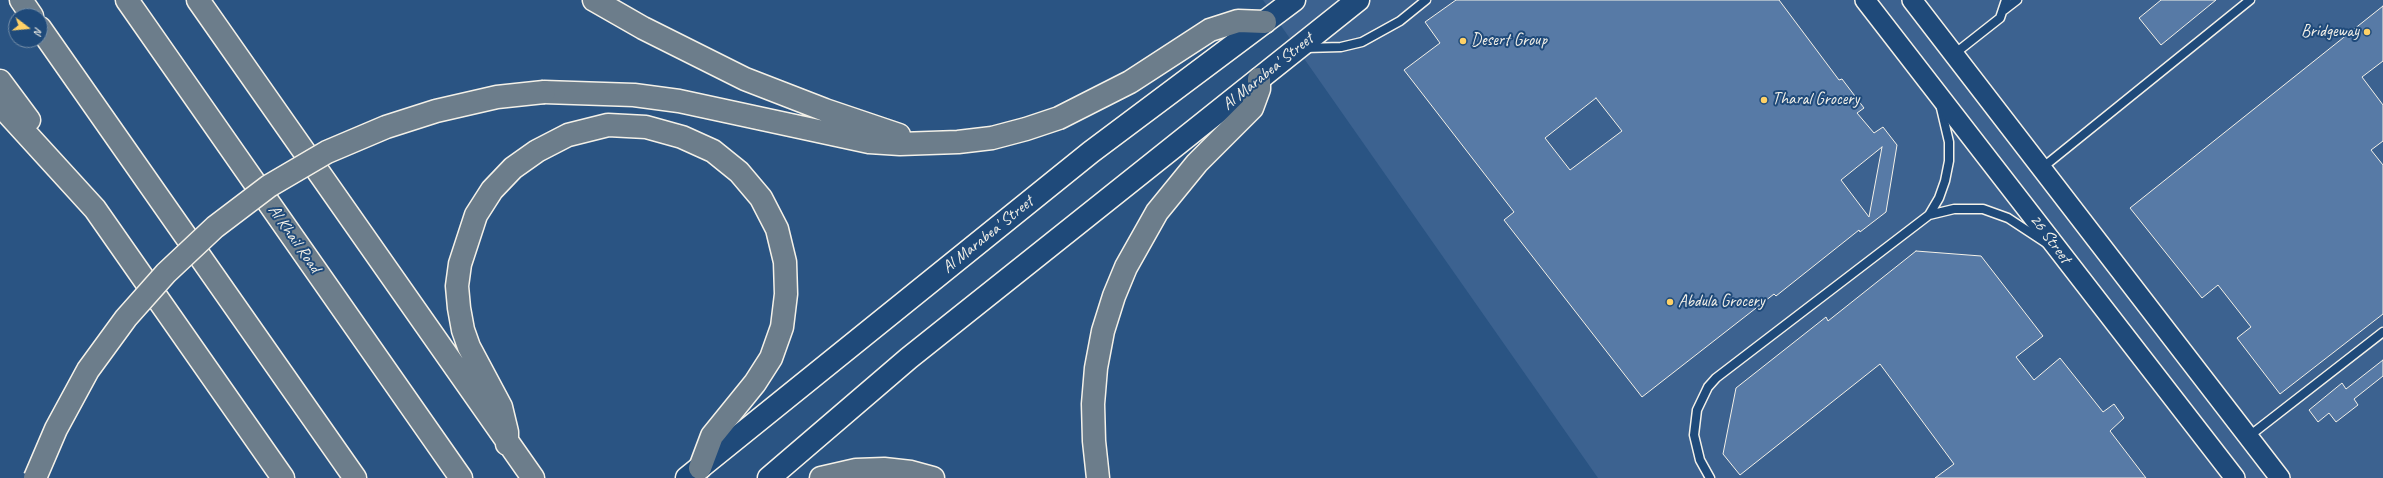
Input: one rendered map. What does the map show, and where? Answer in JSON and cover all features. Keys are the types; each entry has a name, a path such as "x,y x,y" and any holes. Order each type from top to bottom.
{"highway":[{"name":"Al Khail Road","path":"127,0 461,478"},
{"path":"198,0 507,444 533,478"},
{"path":"594,0 671,43 745,79 825,110 923,144"},
{"path":"35,478 56,429 88,370 126,318 161,279 215,227 269,186 327,152 386,127 436,111 497,97 544,92 589,92 642,96 679,101 869,142 923,144 992,138 1045,122 1090,103 1130,82 1210,30 1238,21 1266,22"},
{"path":"48,39 355,478"},
{"path":"1098,478 1094,441 1093,404 1096,368 1103,331 1114,296 1126,267 1157,212 1197,163 1252,108 1259,89 1260,79"},
{"path":"0,81 30,122 34,143"},
{"path":"0,105 95,209 282,478"},
{"path":"507,444 506,426 501,407 469,346 463,330 459,308 457,286 460,264 476,215 492,190 513,168 537,151 568,135 608,126 646,126 682,137 713,151 739,172 761,198 777,229 785,262 786,294 782,327 771,358 755,383 712,436 694,473"},
{"path":"822,478 856,470 884,469 911,472 933,478"}],"main road":[{"name":"Al Marabea' Street","path":"694,473 1091,152 1294,0"},
{"name":"Al Marabea' Street","path":"770,478 870,390 1358,0"}],"street":[{"name":"26 Street","path":"1865,0 2235,478"},
{"name":"26 Street","path":"1912,0 2280,478"}],"lane":[{"path":"1298,48 1326,49 1362,42 1388,29 1426,0"},
{"path":"1953,55 2000,18 2004,10 2006,0"},
{"path":"2004,10 2017,0"},
{"path":"2041,169 2250,0"},
{"path":"1710,478 1700,460 1694,435 1697,410 1712,383 1929,215 1939,198 1946,180 1949,161 1946,123 1931,86"},
{"path":"1929,215 1970,207 1996,213 2008,218 2062,255"},
{"path":"2248,437 2383,332"}],"shaded area":[{"path":"1263,0 2383,0 2383,478 1598,478"}],"building":[{"path":"1456,0 1779,0 1839,80 1842,79 1864,108 1857,113 1874,133 1883,127 1897,145 1886,212 1860,232 1859,230 1776,296 1774,294 1642,397 1504,220 1514,212 1404,70 1440,43 1425,22","holes":["1596,98 1622,131 1570,170 1545,138","1882,147 1869,217 1841,180"]},
{"path":"2161,0 2216,0 2161,45 2139,18"},
{"path":"2383,6 2383,61 2362,77 2383,105 2383,141 2371,150 2383,165 2383,314 2280,394 2237,338 2251,327 2218,285 2202,298 2130,208"},
{"path":"1916,251 1981,256 2043,336 2016,357 2034,380 2060,358 2103,412 2114,404 2124,418 2110,431 2146,478 1935,478 1954,464 1880,364 1740,475 1723,454 1736,388 1826,317 1828,321"},
{"path":"2383,360 2383,376 2354,399 2358,405 2336,422 2329,413 2318,422 2309,410 2342,383 2346,389"}],"place":[{"name":"Bridgeway","path":"2367,32"},
{"name":"Desert Group","path":"1463,41"},
{"name":"Tharal Grocery","path":"1764,100"},
{"name":"Abdula Grocery","path":"1670,302"}]}
